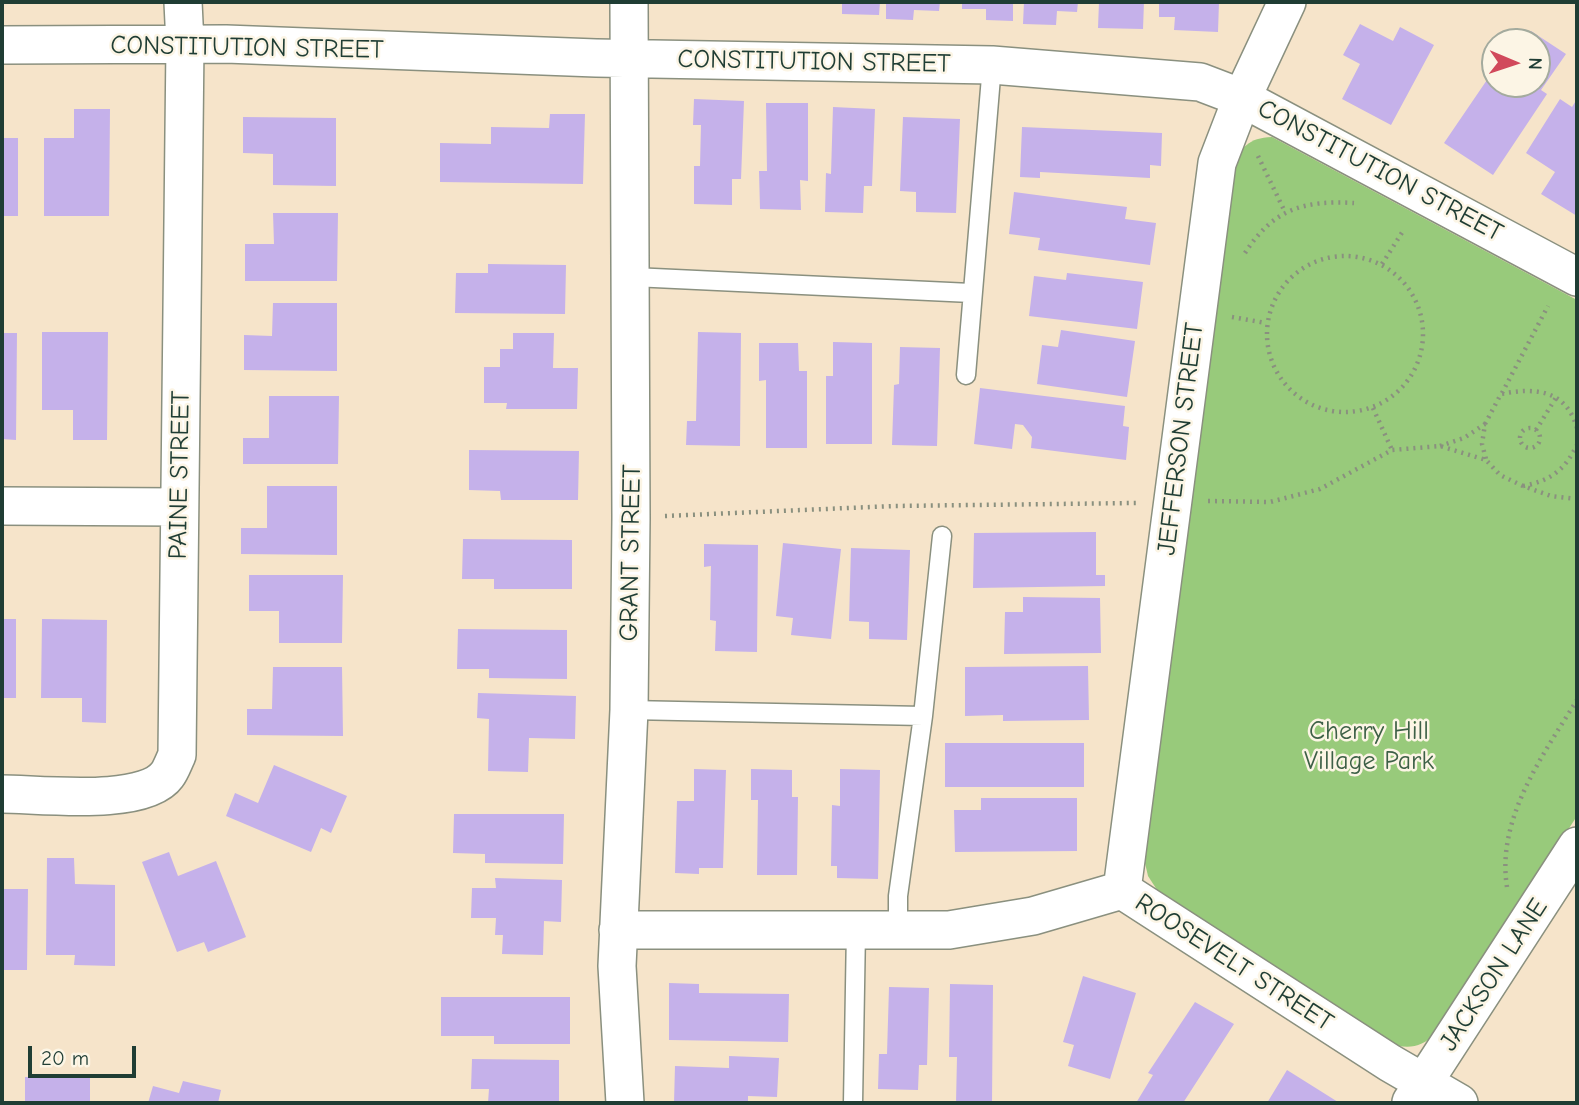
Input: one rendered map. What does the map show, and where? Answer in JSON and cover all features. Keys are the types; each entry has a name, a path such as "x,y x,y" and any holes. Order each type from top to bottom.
{"street":[{"name":"PAINE STREET","path":"2,794 113,795 141,792 166,777 177,755 185,44 183,2"},
{"name":"GRANT STREET","path":"625,1103 618,930 629,710 633,277 629,2"},
{"name":"JEFFERSON STREET","path":"1122,890 1217,163 1242,98 1287,2"},
{"name":"CONSTITUTION STREET","path":"2,45 185,44 992,65 1200,82 1242,98 1577,277"},
{"path":"2,506 179,507"},
{"name":"JACKSON LANE","path":"1417,1093 1577,846"},
{"name":"ROOSEVELT STREET","path":"618,930 949,930 1032,916 1122,890 1417,1093 1459,1103"}],"lane":[{"path":"966,375 992,65"},
{"path":"633,277 971,293"},
{"path":"898,929 898,896 923,716 942,536"},
{"path":"629,710 923,716"},
{"path":"853,1103 856,929"}],"path":[{"path":"1253,147 1285,212"},
{"path":"1240,260 1255,237 1285,212 1322,201 1354,203"},
{"path":"1382,264 1404,231"},
{"path":"1331,256 1357,256 1382,264 1402,280 1417,301 1423,326 1422,352 1412,375 1395,395 1373,408 1347,413 1321,409 1297,397 1279,378 1268,353 1266,323 1273,302 1287,280 1307,264 1331,256"},
{"path":"1548,306 1485,424 1482,443 1486,460 1500,475 1551,496 1577,499"},
{"path":"1230,317 1266,323"},
{"path":"1501,394 1529,391 1557,397 1573,414 1577,428"},
{"path":"1536,430 1527,428 1521,431 1519,438 1524,447 1534,447 1539,442 1536,430 1557,397"},
{"path":"1373,408 1392,450"},
{"path":"631,517 1086,501 1270,502 1320,489 1392,450 1440,446 1464,438 1485,424"},
{"path":"1523,486 1545,482 1556,474 1569,461 1577,445"},
{"path":"1440,446 1486,460"},
{"path":"1507,888 1503,864 1514,816 1529,783 1577,700"}],"green space":[{"name":"Cherry Hill Village Park","path":"1272,137 1577,300 1577,816 1436,1033 1425,1042 1414,1046 1389,1044 1159,893 1148,876 1145,863 1231,167 1251,142"}],"building":[{"path":"842,2 880,2 879,15 842,14"},
{"path":"886,2 940,2 939,11 914,10 913,20 886,19"},
{"path":"962,2 1013,2 1013,21 986,20 986,9 962,9"},
{"path":"1024,2 1078,2 1077,12 1057,11 1056,25 1023,24"},
{"path":"1099,2 1144,2 1143,29 1098,28"},
{"path":"1159,2 1219,2 1218,32 1174,30 1175,17 1159,17"},
{"path":"1360,24 1393,41 1400,27 1434,45 1391,125 1342,99 1360,64 1343,55"},
{"path":"1551,44 1566,54 1551,76"},
{"path":"1481,89 1481,98 1544,98 1493,175 1444,143"},
{"path":"694,99 744,101 741,179 732,179 732,205 694,204 694,166 700,166 701,125 693,125"},
{"path":"1560,99 1572,107 1577,99 1577,216 1541,194 1555,172 1526,153"},
{"path":"766,103 808,103 808,181 800,180 801,210 760,209 759,171 767,171"},
{"path":"833,107 875,109 872,186 864,186 863,213 825,212 826,173 831,174"},
{"path":"74,109 110,109 109,216 44,216 44,138 74,138"},
{"path":"550,114 585,114 583,184 440,182 440,143 491,144 491,127 549,128"},
{"path":"243,117 336,118 336,186 273,185 273,154 243,153"},
{"path":"903,117 960,119 956,213 916,212 916,192 900,191"},
{"path":"1022,127 1162,133 1161,166 1150,165 1150,178 1040,172 1040,178 1020,177"},
{"path":"2,138 18,138 18,216 2,216"},
{"path":"1014,192 1127,207 1125,219 1156,223 1150,265 1038,250 1040,238 1009,234"},
{"path":"273,213 338,213 337,281 245,281 245,244 274,244"},
{"path":"488,264 566,265 565,314 455,313 456,273 488,273"},
{"path":"1067,273 1143,282 1137,329 1029,316 1034,276 1066,280"},
{"path":"273,303 337,303 337,371 244,370 244,335 272,336"},
{"path":"1061,330 1135,341 1127,397 1037,384 1042,345 1058,347"},
{"path":"42,332 108,332 107,440 73,440 73,410 42,410"},
{"path":"698,332 741,333 740,446 686,445 687,421 696,421"},
{"path":"2,333 17,333 16,440 2,439"},
{"path":"513,333 554,333 553,368 578,368 577,409 506,409 507,403 484,403 484,367 500,367 500,349 513,349"},
{"path":"833,342 872,343 872,444 826,444 826,376 833,376"},
{"path":"759,343 798,343 799,371 807,371 807,448 766,448 766,380 759,381"},
{"path":"900,347 940,348 937,446 892,445 894,385 899,384"},
{"path":"980,388 1125,406 1123,426 1129,427 1126,460 1031,448 1032,437 1023,425 1015,424 1012,449 974,444"},
{"path":"269,396 339,396 338,464 243,464 243,438 269,438"},
{"path":"469,450 579,451 578,500 501,500 500,491 469,490"},
{"path":"267,486 337,486 337,555 241,554 241,528 267,528"},
{"path":"1096,532 1096,575 1105,575 1105,586 973,588 974,533"},
{"path":"463,539 572,540 572,589 494,589 494,579 462,579"},
{"path":"783,543 841,549 831,639 791,635 793,618 776,616"},
{"path":"704,544 758,545 757,652 715,651 716,621 710,620 711,566 704,567"},
{"path":"851,548 910,550 907,640 869,639 869,622 849,621"},
{"path":"249,575 343,575 342,643 279,643 279,611 249,611"},
{"path":"1023,597 1100,598 1101,653 1004,654 1005,612 1023,612"},
{"path":"2,619 16,619 16,698 2,698"},
{"path":"42,619 107,620 106,723 82,722 82,698 41,698"},
{"path":"458,629 567,630 567,679 489,678 489,669 457,669"},
{"path":"1088,666 1089,720 1003,721 1003,715 965,716 965,667"},
{"path":"273,667 342,667 343,736 247,735 247,709 272,709"},
{"path":"478,693 576,696 575,739 529,738 528,772 488,771 489,719 477,718"},
{"path":"945,743 1084,743 1084,787 945,787"},
{"path":"274,765 347,796 331,833 321,828 311,852 226,816 235,793 258,803"},
{"path":"694,769 726,770 723,868 699,868 699,874 675,873 677,801 694,801"},
{"path":"751,769 792,770 792,797 798,797 797,875 757,875 758,800 751,800"},
{"path":"840,769 880,770 878,879 837,878 837,866 831,866 832,805 840,806"},
{"path":"981,798 1077,798 1077,851 955,852 954,810 981,810"},
{"path":"454,814 564,814 563,864 485,863 485,854 453,853"},
{"path":"169,852 178,876 216,861 246,937 208,952 204,942 177,952 142,862"},
{"path":"47,858 74,858 75,884 115,885 115,966 74,965 75,955 46,955"},
{"path":"495,878 562,880 561,922 544,921 543,955 502,954 503,935 495,935 496,918 471,918 472,888 496,888"},
{"path":"2,889 28,889 27,970 2,970"},
{"path":"1083,976 1136,993 1110,1079 1068,1066 1074,1045 1063,1042"},
{"path":"669,983 699,984 699,993 789,994 788,1042 669,1040"},
{"path":"950,984 993,985 992,1103 956,1103 957,1057 949,1057"},
{"path":"889,987 929,988 927,1065 919,1065 918,1090 878,1089 879,1054 887,1054"},
{"path":"441,997 570,997 570,1044 494,1044 494,1036 441,1036"},
{"path":"1195,1002 1234,1024 1183,1103 1136,1103 1153,1075 1148,1073"},
{"path":"729,1056 779,1058 777,1097 748,1096 748,1103 674,1103 675,1066 729,1068"},
{"path":"472,1059 559,1060 559,1102 488,1103 489,1089 471,1089"},
{"path":"1287,1070 1338,1102 1267,1103"},
{"path":"25,1077 90,1077 90,1103 25,1103"},
{"path":"183,1081 221,1090 218,1103 148,1103 153,1086 179,1093"}]}
